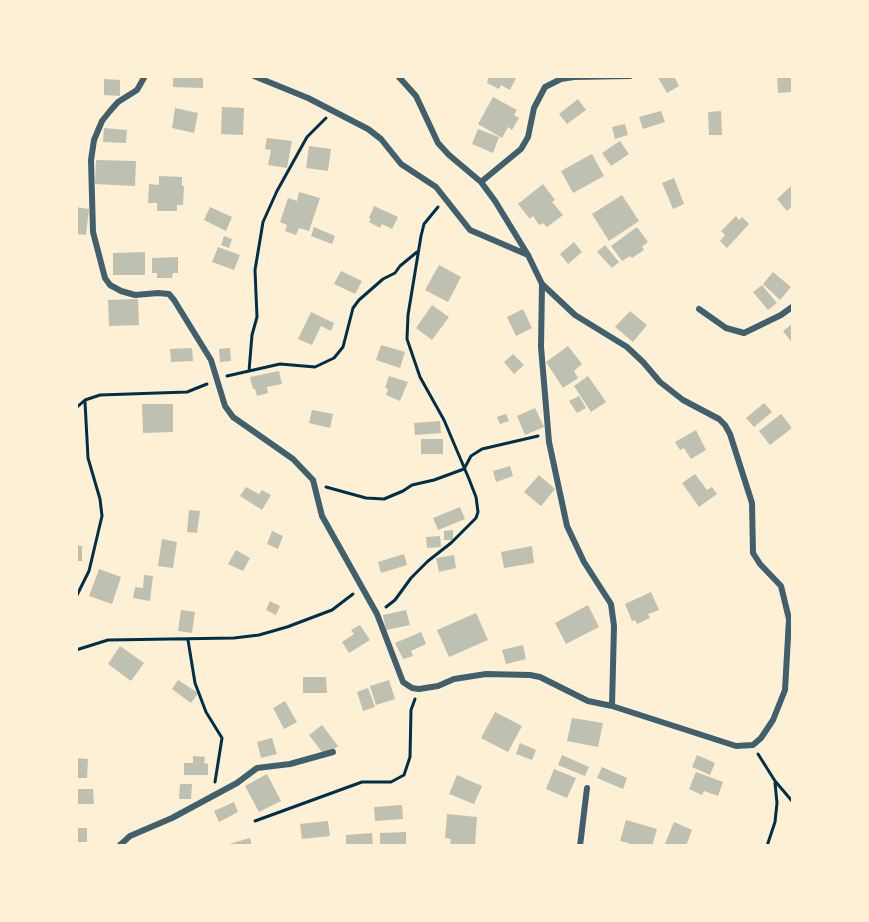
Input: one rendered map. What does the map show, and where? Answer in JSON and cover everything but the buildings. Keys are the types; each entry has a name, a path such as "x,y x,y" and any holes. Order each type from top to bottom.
{"street":[{"path":"145,76 137,90 118,102 102,121 94,140 92,160 95,240 105,278 110,285 121,291 135,295 165,293 174,300 211,360 225,406 233,417 308,472 315,484 322,516 377,614 403,682 412,688 419,689 438,686 467,676 486,674 516,673 540,677 588,701 612,706 736,746 753,746 773,720 785,690 791,621 781,586 753,553 752,503 738,454 725,425 719,419 683,400 660,382 627,347 575,315 542,284 528,255 481,182 438,143 416,96 398,76"},
{"path":"254,76 291,90 381,139 400,164 436,188 470,230 528,255"},
{"path":"481,182 521,149 528,137 534,108 545,87 561,79 574,77 630,76"},
{"path":"542,284 541,347 548,433 555,476 567,526 585,562 611,604 614,615 612,706"},
{"path":"699,309 726,328 744,333 792,307"},
{"path":"119,846 130,836 172,818 237,783 257,768 290,764 333,752"},
{"path":"580,846 586,788"}],"path":[{"path":"249,371 252,363 252,334 257,317 255,270 263,222 277,191 307,137 317,125 334,112"},
{"path":"377,614 395,600 411,578 451,543 476,518 478,512 476,497 444,420 420,377 407,339 408,315 424,224 445,199"},
{"path":"76,408 85,400 100,395 187,392 217,379 280,364 315,368 334,358 343,347 353,308 359,300 418,252"},
{"path":"76,597 78,588 89,572 102,516 100,499 88,458 85,400"},
{"path":"315,484 366,498 384,499 392,497 411,485 434,480 464,469 475,452 548,433"},
{"path":"76,651 108,640 234,639 259,635 332,610 362,587"},
{"path":"188,640 195,683 206,712 222,738 213,796"},
{"path":"255,821 362,782 391,782 404,775 410,757 411,711 419,689"},
{"path":"753,746 775,781 792,801"},
{"path":"766,846 775,822 777,803 775,781"}]}
